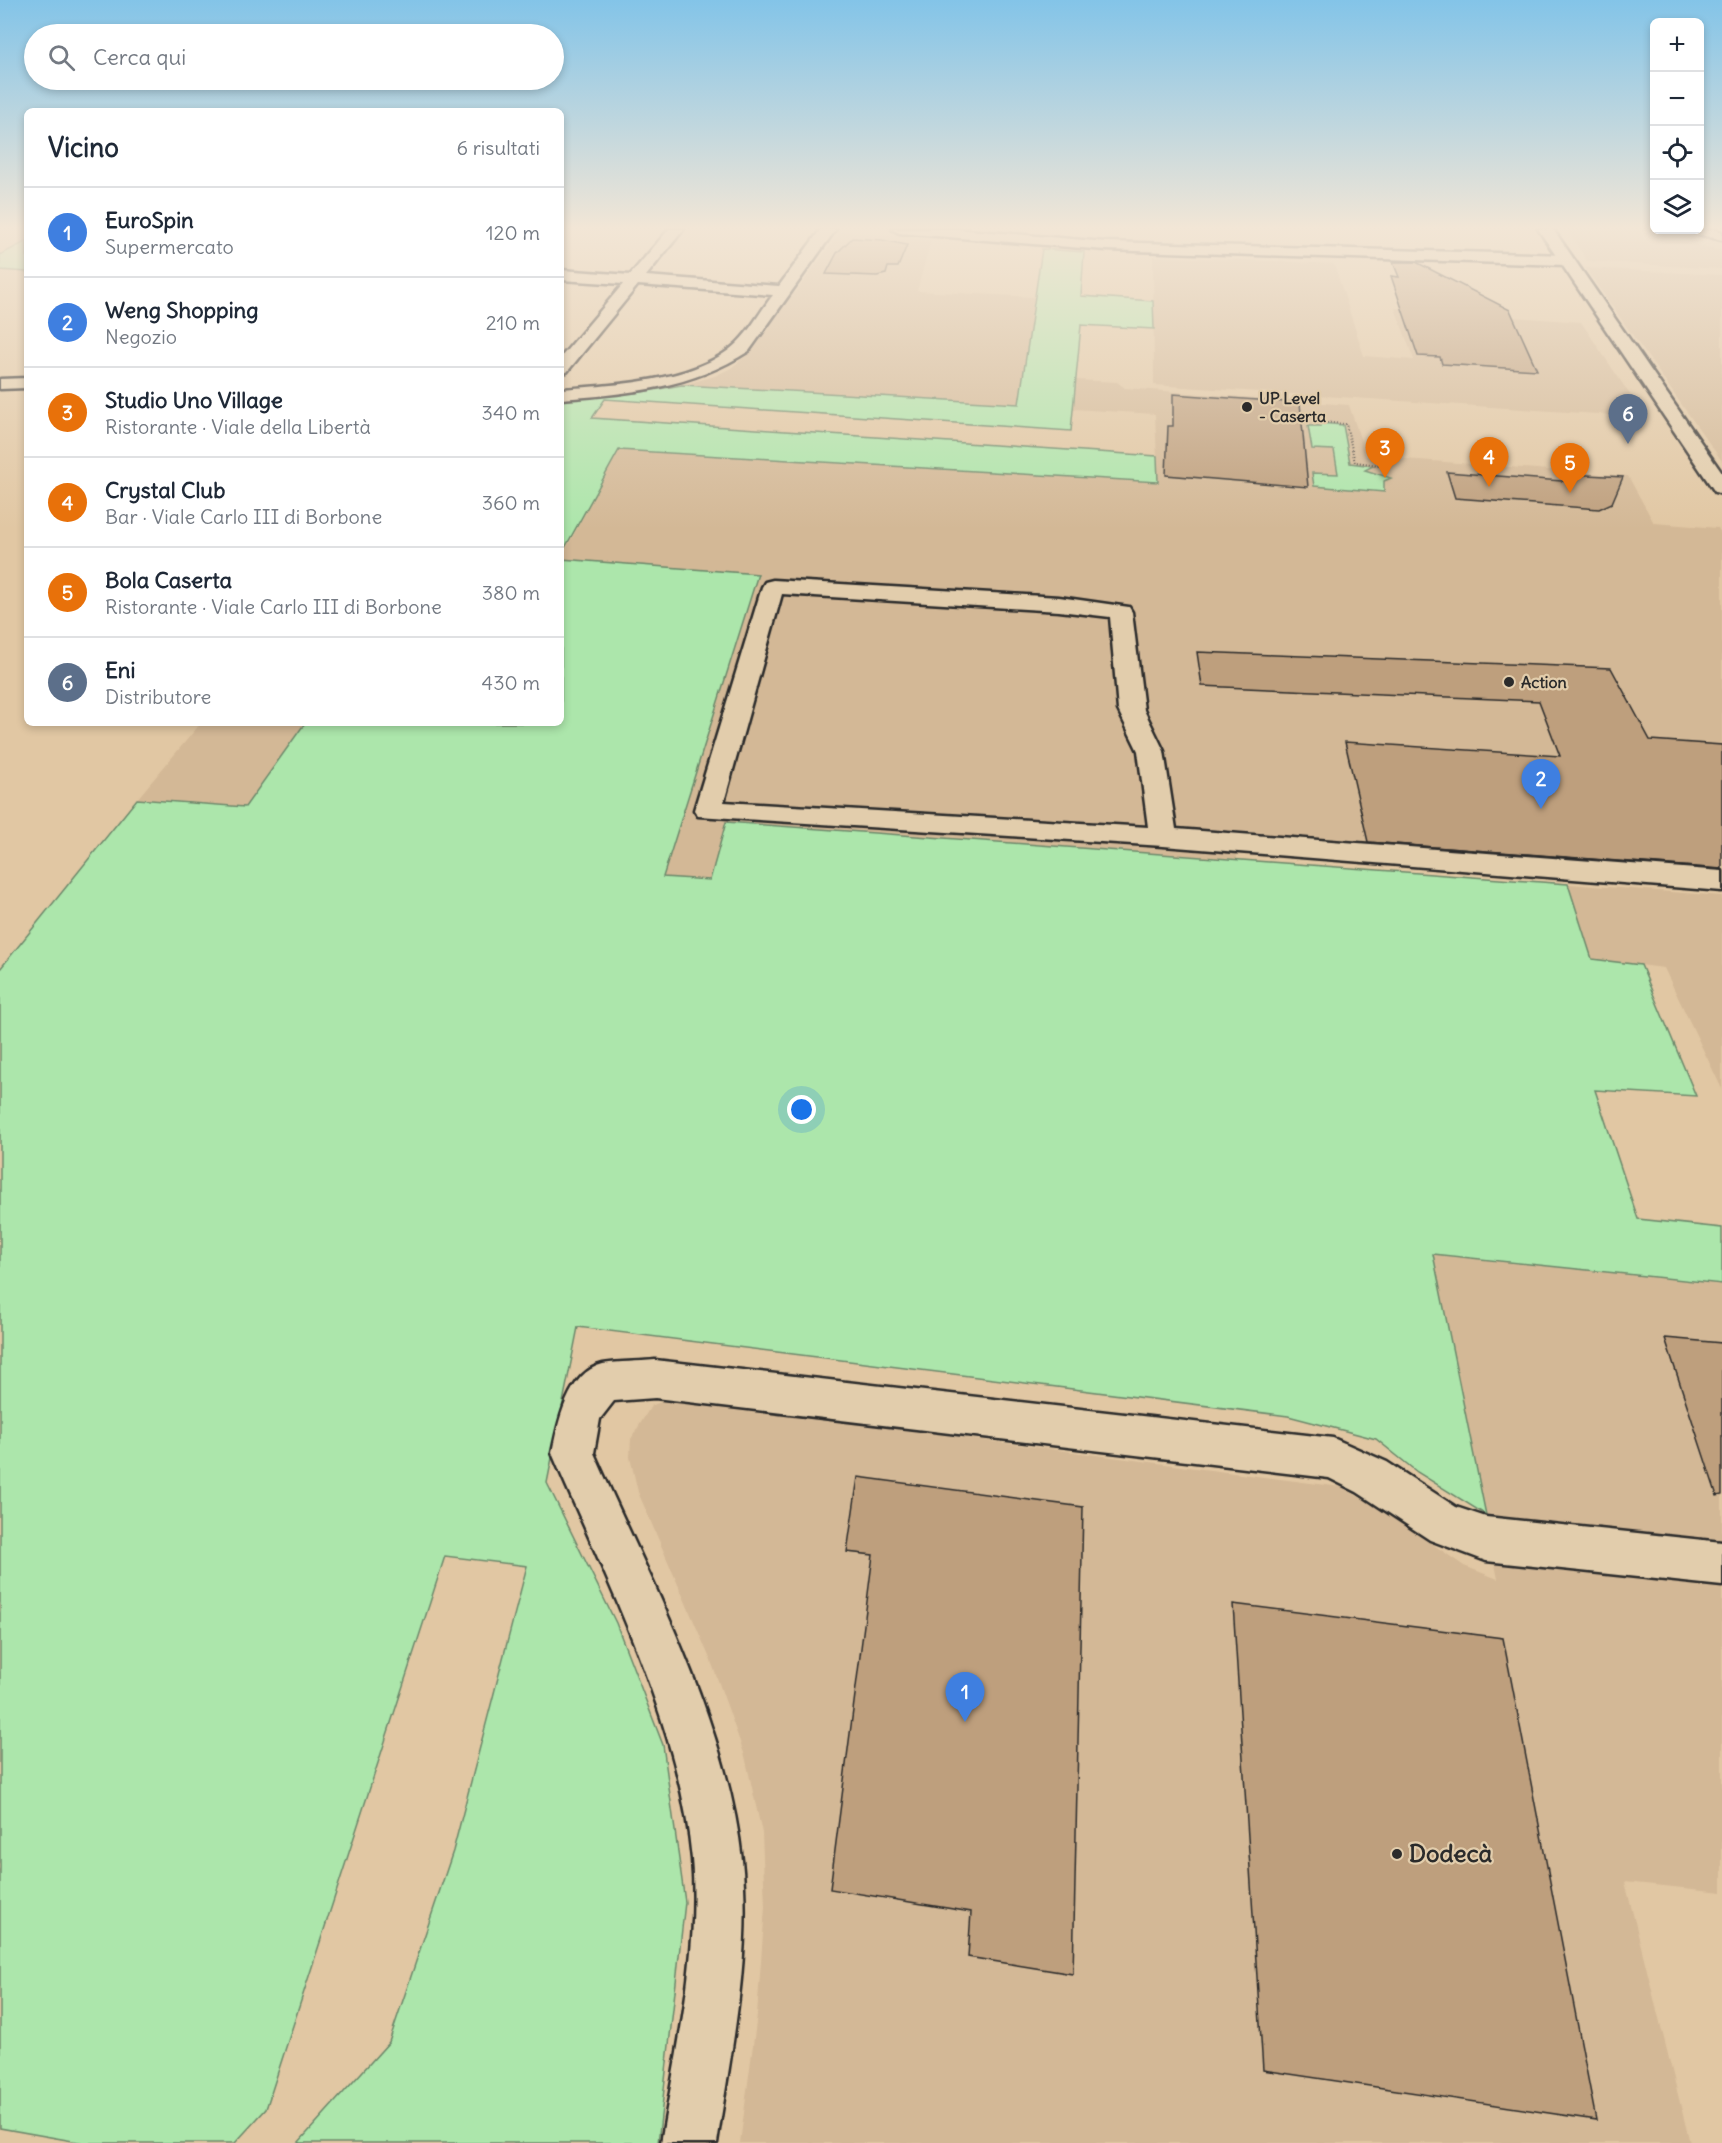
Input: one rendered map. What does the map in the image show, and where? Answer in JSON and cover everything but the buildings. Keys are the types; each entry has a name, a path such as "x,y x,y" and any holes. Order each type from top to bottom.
{"main road":[{"path":"564,365 594,329"},
{"path":"564,394 656,384 693,375 724,361 743,347 756,329"},
{"path":"1613,329 1722,488"},
{"path":"0,384 24,383"},
{"path":"1162,837 1151,751 1131,710 1121,612 1059,604 773,587 708,810 1162,837 1722,881"},
{"path":"689,2143 717,1963 717,1860 701,1771 680,1702 573,1453 581,1412 603,1383 656,1379 1333,1458 1372,1476 1445,1525 1486,1539 1722,1564"}],"path":[{"path":"1306,421 1346,423 1355,462 1387,466"}],"shaded area":[{"path":"764,329 1030,329 1019,404 682,385 715,376 731,368 746,356"},
{"path":"1154,329 1355,329 1364,356 1414,360 1403,329 1586,329 1645,417 1154,385"},
{"path":"1628,329 1722,329 1722,461"},
{"path":"1076,380 1117,382 1125,388 1349,405 1366,456 1628,476 1654,523 1718,528 1722,535 1722,873 1235,834 1237,859 726,822 710,880 662,877 564,568 564,553 618,450 1158,482 1155,414 1073,409"},
{"path":"198,726 303,726 245,807 137,799"},
{"path":"1568,884 1722,896 1722,1089 1664,968 1592,959"},
{"path":"1433,1254 1722,1284 1722,1892 1625,1882 1690,2143 740,2143 757,2015 765,1907 762,1833 745,1756 711,1661 638,1492 630,1457 631,1439 651,1406 668,1399 1341,1487 1388,1513 1464,1566 1498,1579"}],"green space":[{"path":"1030,329 1081,329 1071,431 605,399 592,418 1157,456 1158,482 619,450 564,550 564,399 636,393 682,385 1019,404"},
{"path":"1319,423 1343,425 1350,463 1373,466 1365,470 1391,478 1384,481 1384,492 1314,486 1312,473 1338,474 1334,450 1312,449 1308,426 1320,426"},
{"path":"564,559 758,574 663,877 710,880 726,822 1568,884 1592,959 1641,965 1696,1096 1595,1090 1638,1219 1722,1228 1722,1284 1433,1254 1486,1515 1417,1472 1376,1439 1288,1416 578,1327 547,1483 616,1623 663,1745 685,1902 658,2143 298,2143 389,2042 453,1851 527,1566 445,1556 266,2109 235,2143 84,2143 0,2128 0,969 137,799 245,807 303,726 564,726"}],"place":[{"name":"UP Level - Caserta","path":"1247,407"},
{"name":"Eni","path":"1628,444"},
{"name":"Studio Uno Village","path":"1385,478"},
{"name":"Crystal Club","path":"1489,487"},
{"name":"Bola Caserta","path":"1570,493"},
{"name":"Action","path":"1509,682"},
{"name":"Weng Shopping","path":"1541,809"},
{"name":"EuroSpin","path":"965,1722"},
{"name":"Dodecà","path":"1397,1854"}]}
